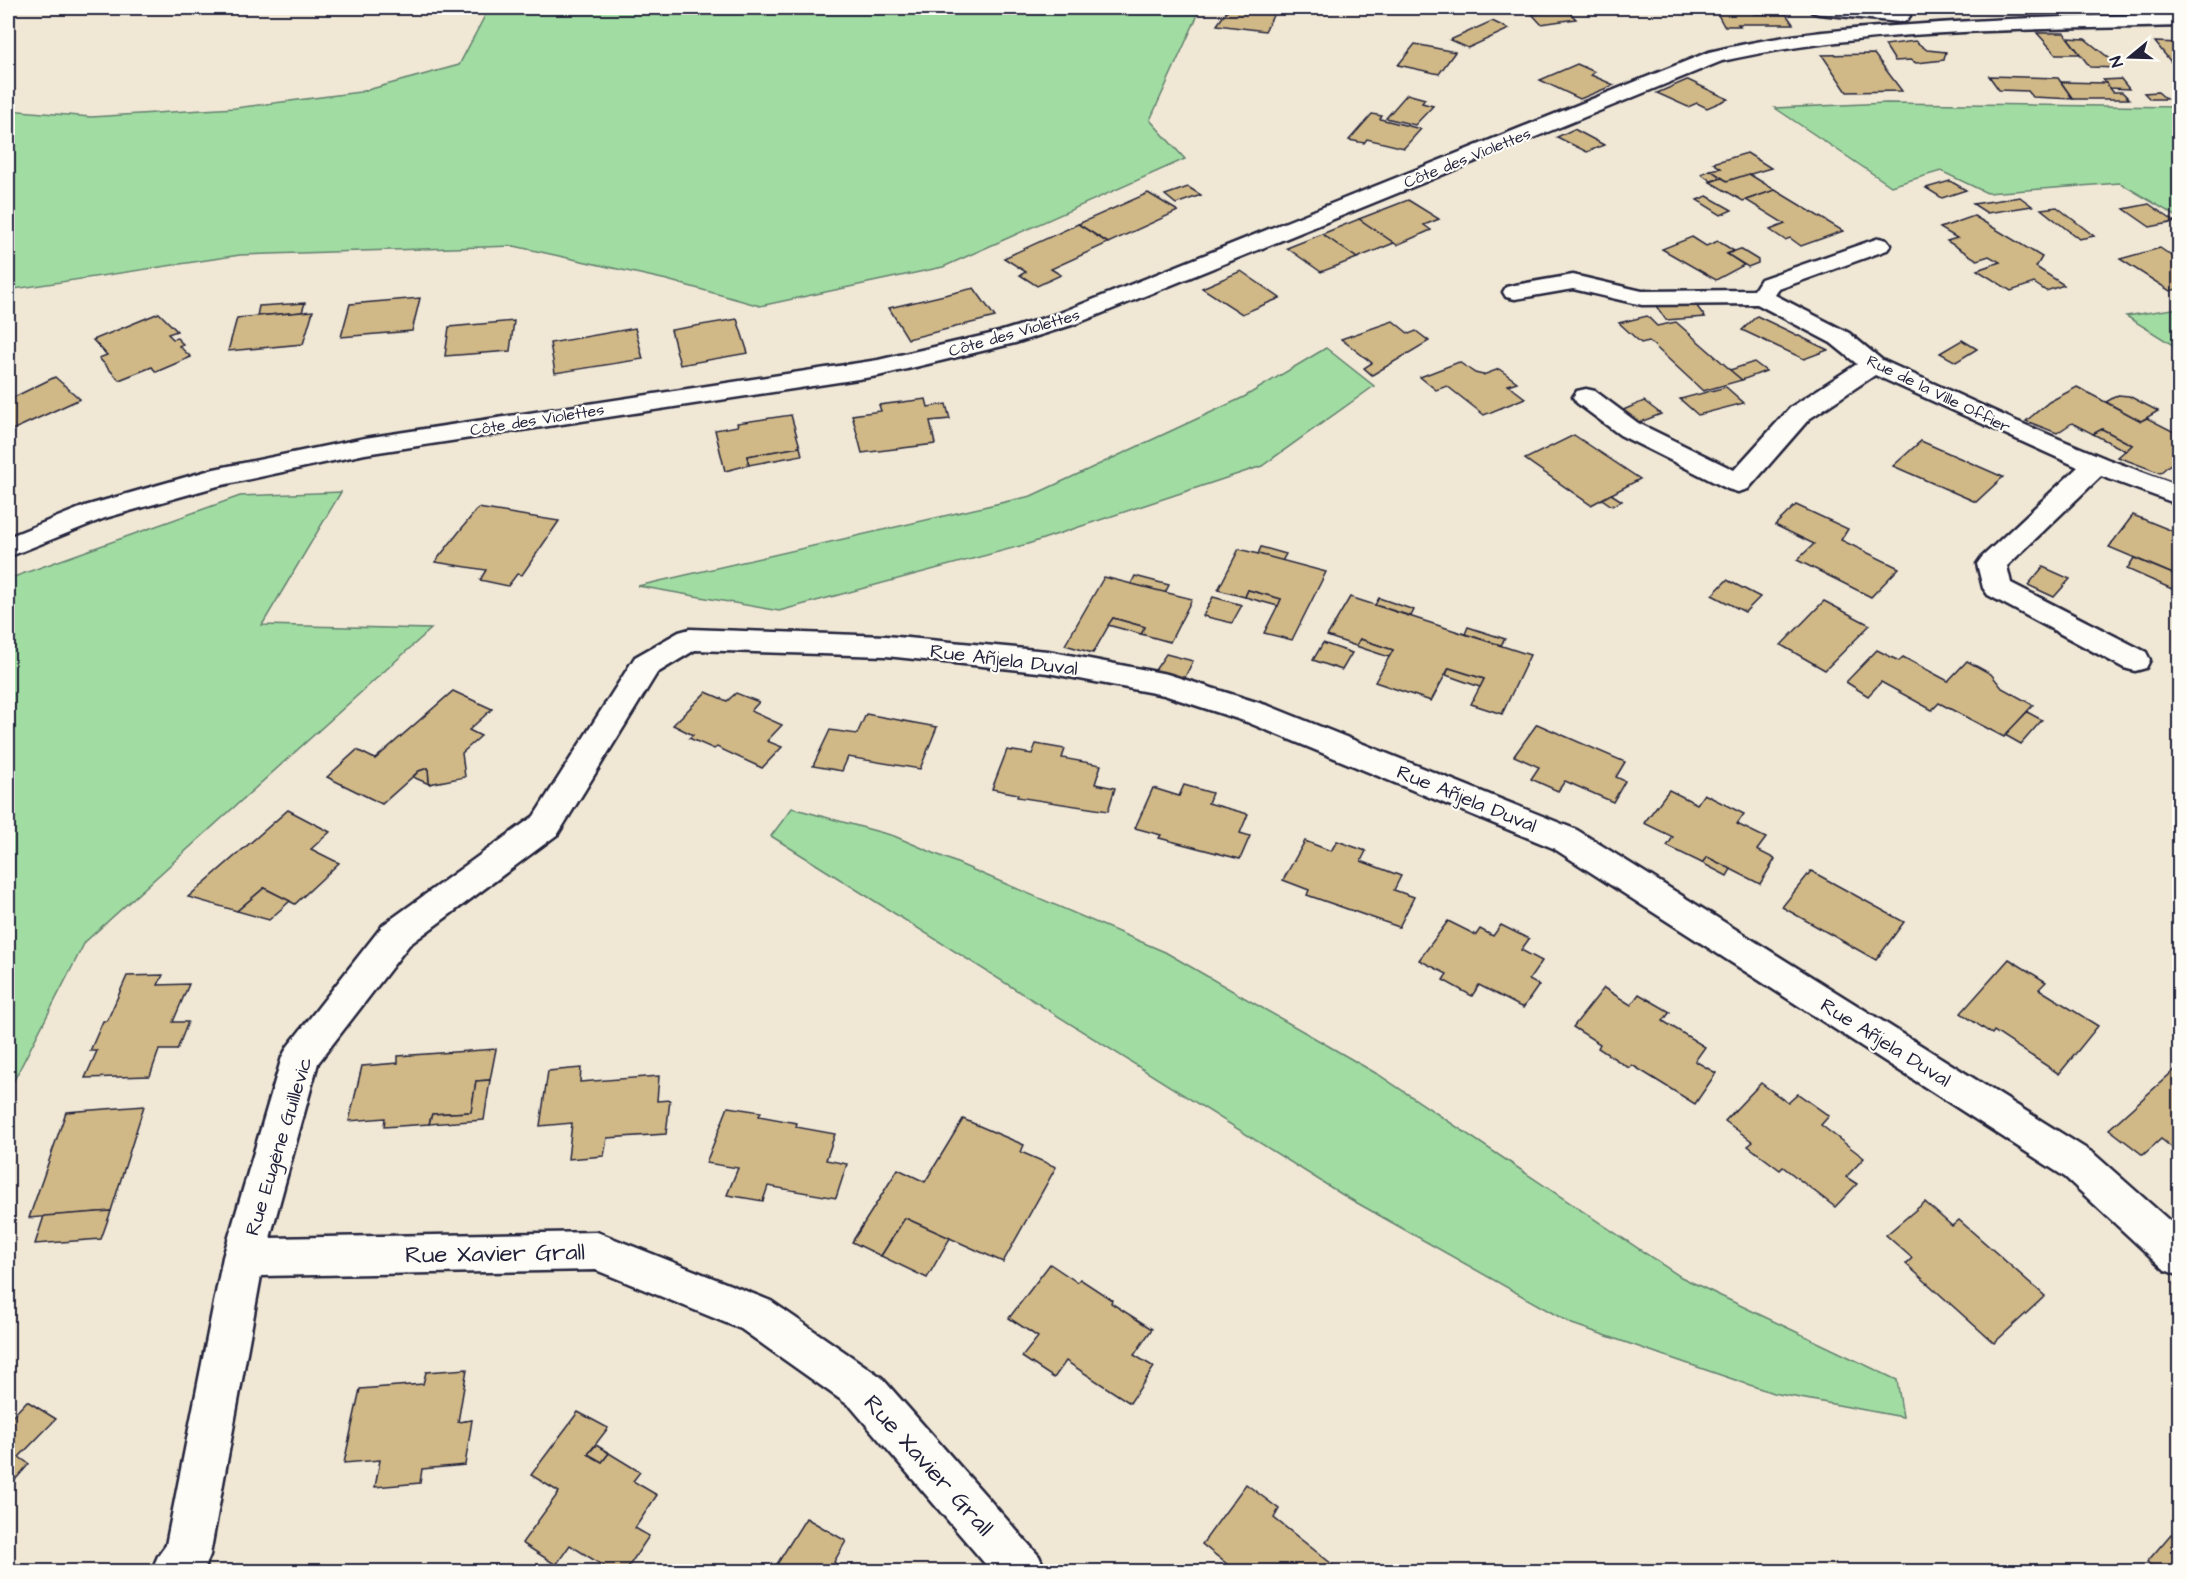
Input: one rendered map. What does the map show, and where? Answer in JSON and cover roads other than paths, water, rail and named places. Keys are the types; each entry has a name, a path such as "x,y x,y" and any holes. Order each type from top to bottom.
{"street":[{"path":"1819,8 1992,25 2180,20"},
{"name":"Côte des Violettes","path":"8,548 105,509 214,478 365,446 878,368 1006,338 1069,318 1716,56 1778,42 1992,25"},
{"path":"1515,292 1573,282 1642,298 1761,297 1770,284 1879,244"},
{"name":"Rue de la Ville Offier","path":"1761,297 1840,338 1873,365 2007,427 2097,465 2180,496"},
{"path":"1586,398 1629,429 1738,483 1800,413 1873,365"},
{"path":"2097,465 1992,564 1998,588 2135,660"},
{"name":"Rue Añjela Duval","path":"646,665 690,639 886,646 1048,662 1167,685 1258,714 1565,839 2079,1165 2180,1257"},
{"name":"Rue Eugène Guillevic","path":"174,1572 188,1554 244,1257 301,1057 396,935 546,825 646,665"},
{"name":"Rue Xavier Grall","path":"244,1257 597,1251 745,1310 756,1315 866,1392 1023,1572"}]}
